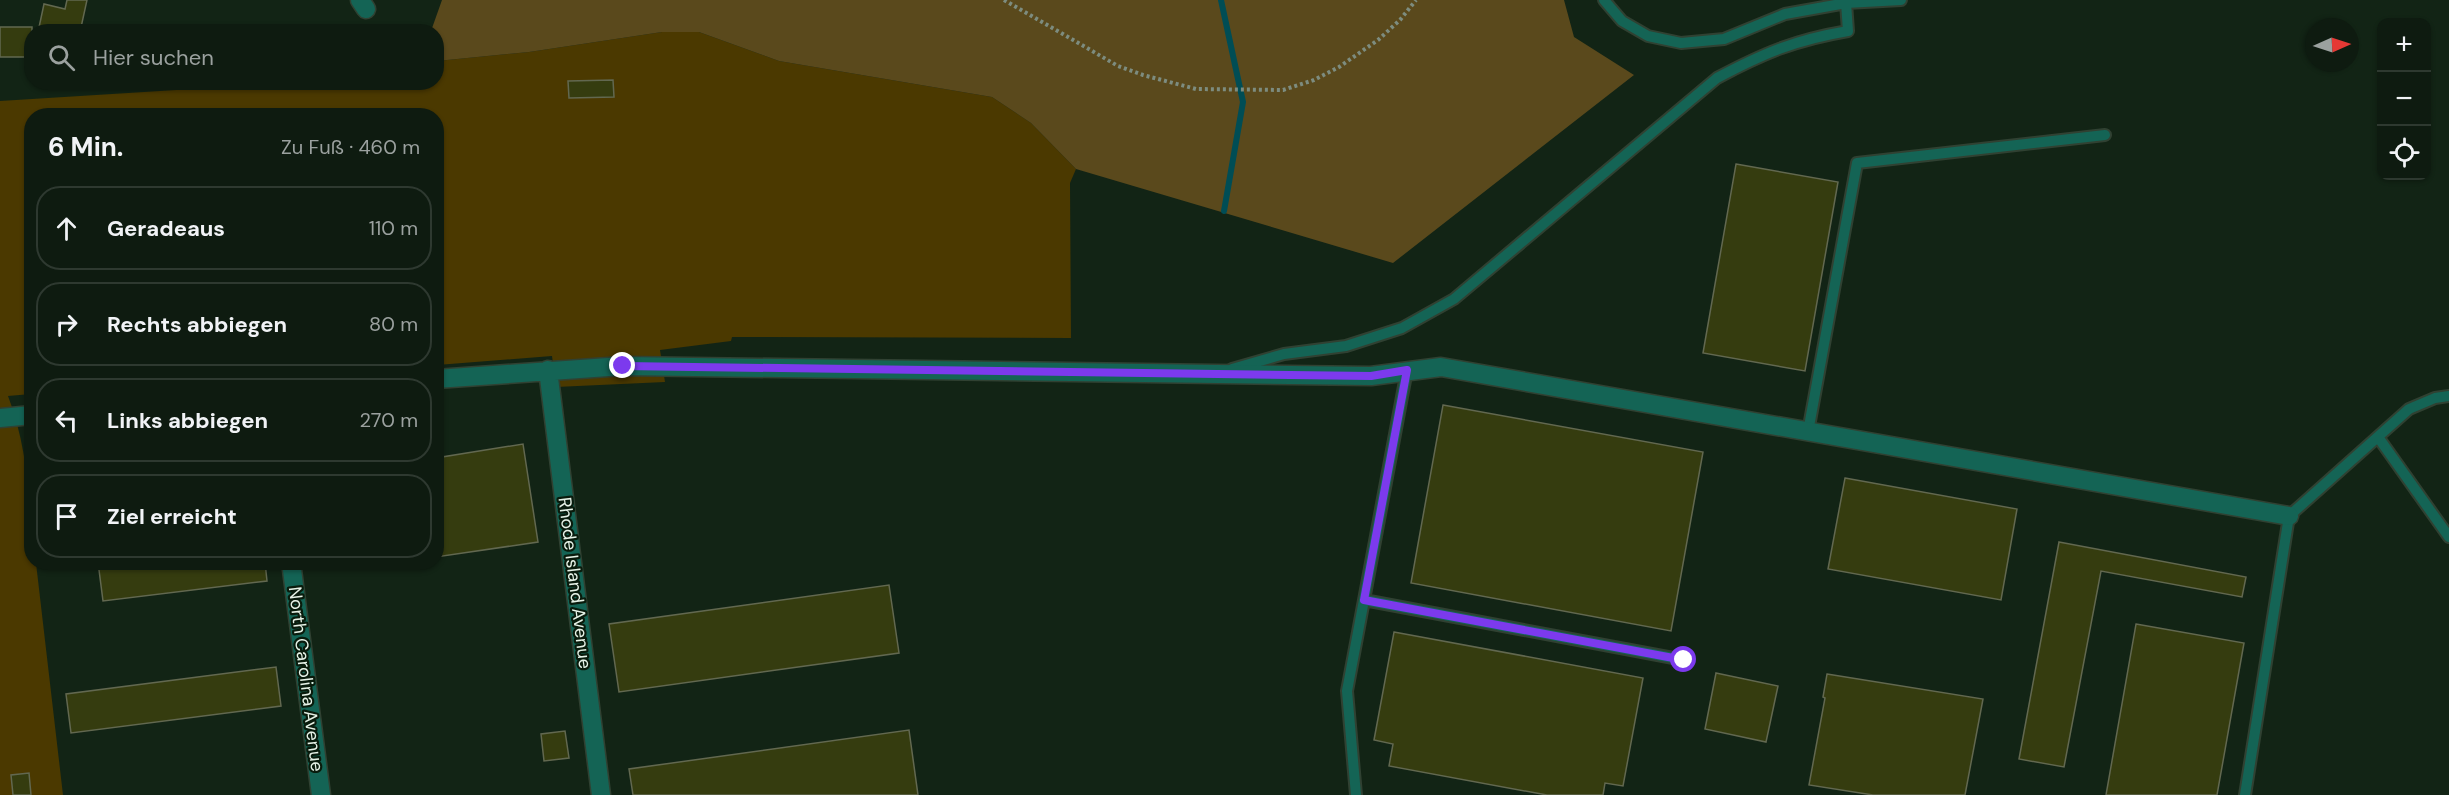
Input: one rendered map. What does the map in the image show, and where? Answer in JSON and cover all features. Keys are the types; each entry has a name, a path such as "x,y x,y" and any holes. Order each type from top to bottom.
{"street":[{"path":"444,378 623,366 1371,376 1441,367 2289,516"},
{"name":"Rhode Island Avenue","path":"548,370 601,795"},
{"path":"0,418 24,416"},
{"name":"North Carolina Avenue","path":"292,570 321,795"}],"lane":[{"path":"1604,0 1622,21 1648,36 1681,43 1724,39 1785,14 1846,3 1901,0"},
{"path":"1215,374 1284,354 1346,346 1402,328 1454,299 1717,78 1764,53 1804,39 1848,31 1846,3"},
{"path":"1808,432 1857,163 2105,135"},
{"path":"1356,795 1347,691 1407,370"},
{"path":"2245,795 2289,516 2409,409 2435,398 2449,396"},
{"path":"2378,437 2449,537"},
{"path":"1364,600 1684,660"}],"path":[{"path":"1004,0 1118,66 1143,75 1196,89 1282,90 1314,80 1339,67 1378,40 1400,20 1416,0"}],"shaded area":[{"path":"442,0 1564,0 1574,37 1634,75 1393,263 1076,169 1031,123 992,97 779,61 699,32 662,32 529,52 444,60 444,24 433,24"},
{"path":"662,32 699,32 779,61 992,97 1031,123 1076,169 1070,183 1071,338 732,337 731,341 660,350 665,382 556,387 552,356 444,364 444,108 24,108 24,395 8,396 24,457 24,570 37,570 63,795 0,795 0,101 177,90 444,90 444,60 529,52"}],"building":[{"path":"67,0 87,0 82,24 40,24 44,4 65,9"},
{"path":"0,27 24,27 24,57 0,57"},
{"path":"613,80 614,97 569,98 568,81"},
{"path":"1736,164 1838,182 1805,371 1703,353"},
{"path":"1443,405 1703,452 1671,631 1411,583"},
{"path":"523,444 538,542 444,556 444,457"},
{"path":"1845,478 2017,509 2001,600 1828,569"},
{"path":"2059,542 2246,577 2242,597 2101,571 2064,767 2019,759"},
{"path":"99,570 266,570 267,581 103,601"},
{"path":"889,585 899,653 619,692 609,624"},
{"path":"2136,624 2244,643 2217,795 2106,795"},
{"path":"1394,632 1643,678 1623,786 1605,783 1603,795 1547,795 1389,766 1393,744 1374,740"},
{"path":"276,667 281,706 71,733 66,694"},
{"path":"1716,673 1778,686 1766,742 1705,729"},
{"path":"1827,674 1983,699 1965,795 1873,795 1809,785 1825,698 1823,697"},
{"path":"909,730 918,795 633,795 629,769"},
{"path":"565,731 569,758 544,761 541,734"},
{"path":"29,773 31,795 13,795 11,775"}],"waterway":[{"path":"1221,0 1243,102 1224,211"}],"route":[{"path":"623,366 1371,376 1407,370 1364,600 1684,660"}]}
